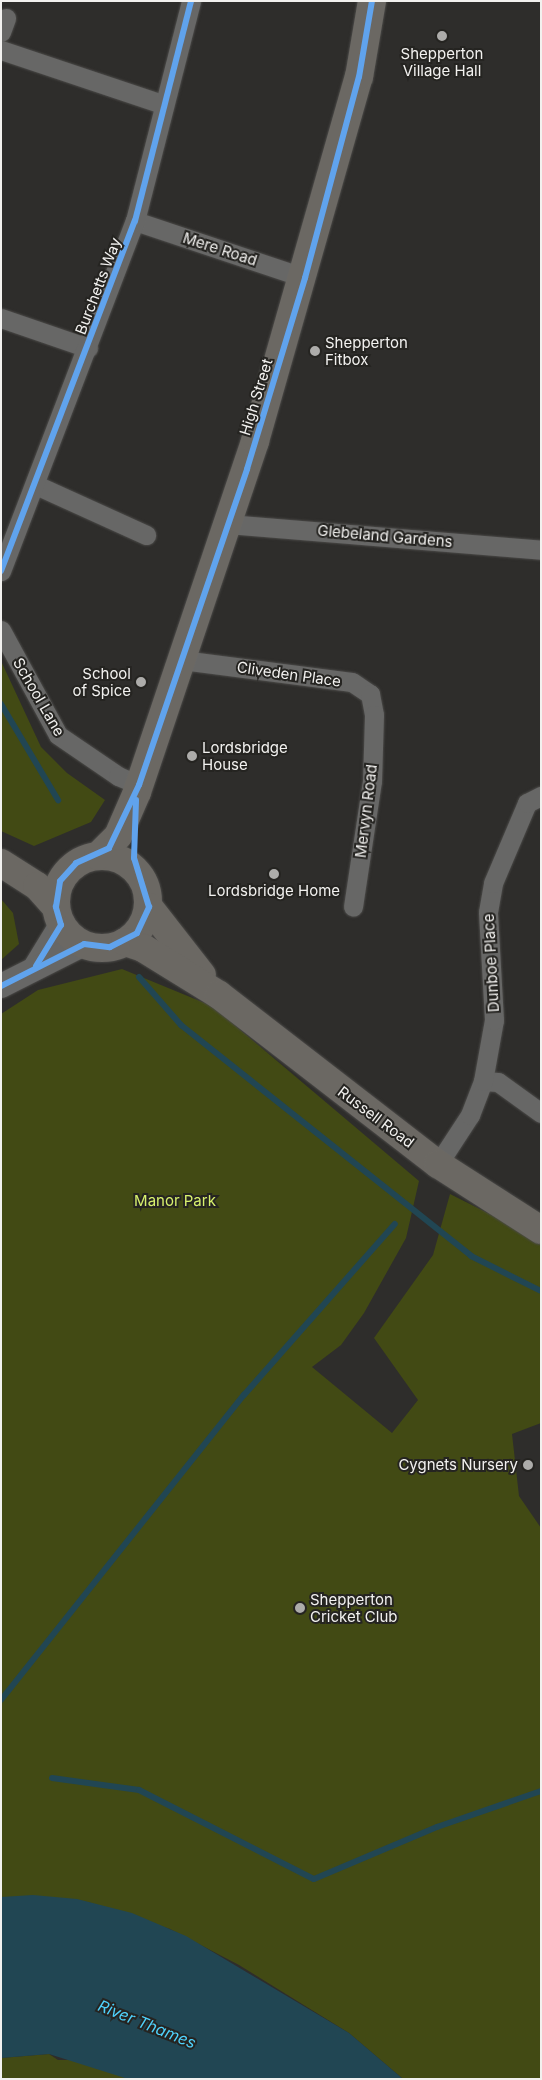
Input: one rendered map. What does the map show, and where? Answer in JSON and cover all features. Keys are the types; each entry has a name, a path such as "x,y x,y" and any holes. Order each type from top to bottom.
{"main road":[{"name":"High Street","path":"98,856 118,836 138,788 228,524 305,278 359,77 372,1"},
{"name":"High Street","path":"136,870 138,788"},
{"path":"1,862 37,886 58,916 84,944 110,948 126,942 137,933 149,907 136,870 113,857 98,856 68,871 60,881 58,916"},
{"path":"1,862 68,871"},
{"name":"Russell Road","path":"149,907 219,995"},
{"name":"Russell Road","path":"126,942 143,948 219,995 438,1164 541,1230"}],"street":[{"name":"Burchetts Way","path":"1,571 36,485 135,221 162,104 191,1"},
{"path":"1,50 162,104"},
{"name":"Mere Road","path":"135,221 305,278"},
{"path":"1,318 88,348"},
{"path":"36,485 146,536"},
{"name":"Glebeland Gardens","path":"228,524 541,550"},
{"name":"School Lane","path":"1,630 58,735 138,788"},
{"name":"Cliveden Place","path":"182,660 352,682 370,694 374,715"},
{"name":"Mervyn Road","path":"354,907 372,781 374,715"},
{"name":"Dunboe Place","path":"438,1164 470,1115 483,1081 494,1020 488,912 493,883 527,803 541,796"},
{"path":"36,966 58,916"},
{"path":"1,986 36,966 84,944"},
{"path":"483,1081 498,1082 541,1113"}],"green space":[{"path":"1,661 41,747 67,773 105,800 91,822 34,846 1,831"},
{"path":"1,899 13,913 19,944 1,960"},
{"name":"Manor Park","path":"122,969 212,1006 419,1181 406,1238 364,1313 341,1345 312,1367 392,1433 418,1400 374,1338 433,1255 450,1194 541,1240 541,1423 512,1434 519,1496 541,1528 541,2079 403,2079 349,2033 239,1965 170,1929 88,1902 1,1897 1,1014 38,990"},
{"path":"49,2054 58,2060 78,2060 134,2079 1,2079 1,2058"}],"water":[{"name":"River Thames","path":"33,1895 77,1899 132,1913 186,1936 349,2033 403,2079 128,2079 49,2054 1,2058 1,1897"}],"waterway":[{"path":"1,704 58,800"},
{"path":"139,977 181,1025 471,1256 541,1291"},
{"path":"1,1700 244,1395 395,1224"},
{"path":"52,1778 139,1790 314,1879 437,1827 541,1791"}],"cycle path":[{"path":"1,571 135,221 191,1"},
{"path":"36,966 61,925 56,907 60,881 76,863 109,848 139,785 247,469 305,278 359,77 372,1"},
{"path":"1,986 84,944 110,947 137,933 149,907 134,858 136,800"}],"place":[{"name":"Shepperton Village Hall","path":"442,36"},
{"name":"Shepperton Fitbox","path":"315,351"},
{"name":"School of Spice","path":"141,682"},
{"name":"Lordsbridge House","path":"192,756"},
{"name":"Lordsbridge Home","path":"274,874"},
{"name":"Cygnets Nursery","path":"528,1465"},
{"name":"Shepperton Cricket Club","path":"300,1608"}]}
